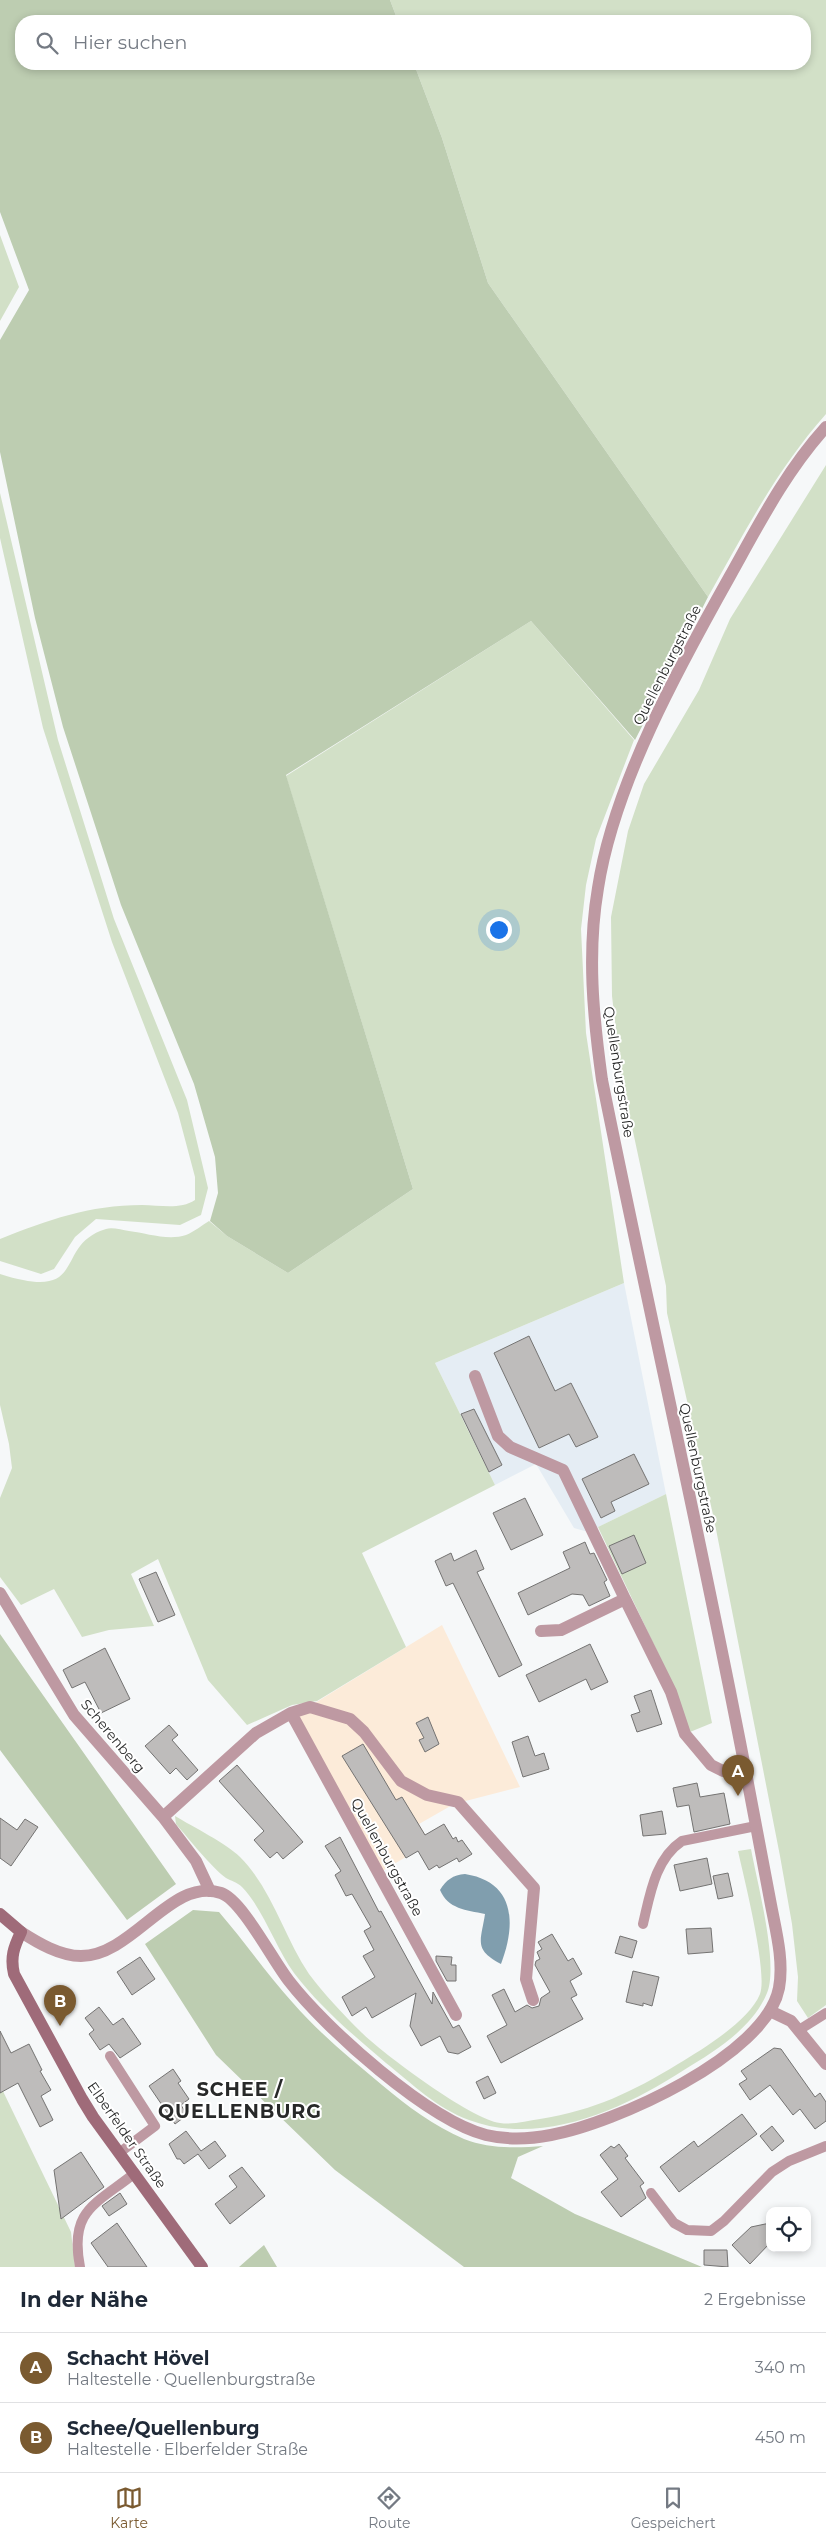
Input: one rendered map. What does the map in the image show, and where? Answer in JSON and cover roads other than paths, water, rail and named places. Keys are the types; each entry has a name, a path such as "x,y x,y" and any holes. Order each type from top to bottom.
{"main road":[{"path":"0,1914 21,1932"},
{"name":"Elberfelder Straße","path":"21,1932 13,1949 11,1961 14,1974 86,2105 202,2267"}],"street":[{"name":"Quellenburgstraße","path":"210,1891 221,1893 237,1905 291,1984 342,2037 418,2100 461,2127 499,2138 547,2136 620,2115 693,2076 726,2054 756,2028 770,2011 779,1991 778,1945 756,1826 602,1080 591,983 592,932 605,849 617,811 645,741 706,618 768,507 799,460 826,427"},
{"path":"475,1376 498,1436 510,1447 563,1470 671,1692 685,1734 712,1765 723,1771 744,1766"},
{"name":"Scherenberg","path":"0,1593 74,1715 163,1816 196,1861 210,1891"},
{"path":"541,1631 561,1630 625,1599"},
{"path":"163,1816 256,1733 291,1713 310,1708 350,1719 364,1732 402,1781 427,1795 458,1802 534,1888 526,1978 533,2000"},
{"name":"Quellenburgstraße","path":"291,1713 456,2015"},
{"path":"21,1932 59,1951 78,1956 97,1954 115,1947 183,1896 210,1891"},
{"path":"770,2011 791,2021 826,2064"}],"lane":[{"path":"643,1924 651,1889 662,1860 673,1846 682,1841 756,1826"},
{"path":"799,2030 826,2013"},
{"path":"110,2056 155,2126 119,2153"},
{"path":"651,2193 674,2223 687,2230 711,2231 724,2221 772,2172 789,2161 826,2146"},
{"path":"80,2267 76,2234 81,2218 135,2173"}],"water":[{"path":"465,1874 482,1879 494,1886 503,1896 508,1907 510,1920 509,1935 501,1964 486,1954 481,1944 485,1914 458,1908 443,1896 440,1890 450,1879"}],"place":[{"name":"Schacht Hövel","path":"738,1796"},
{"name":"Schee/Quellenburg","path":"60,2026"}],"district":[{"name":"SCHEE / QUELLENBURG","path":"240,2100"}]}
